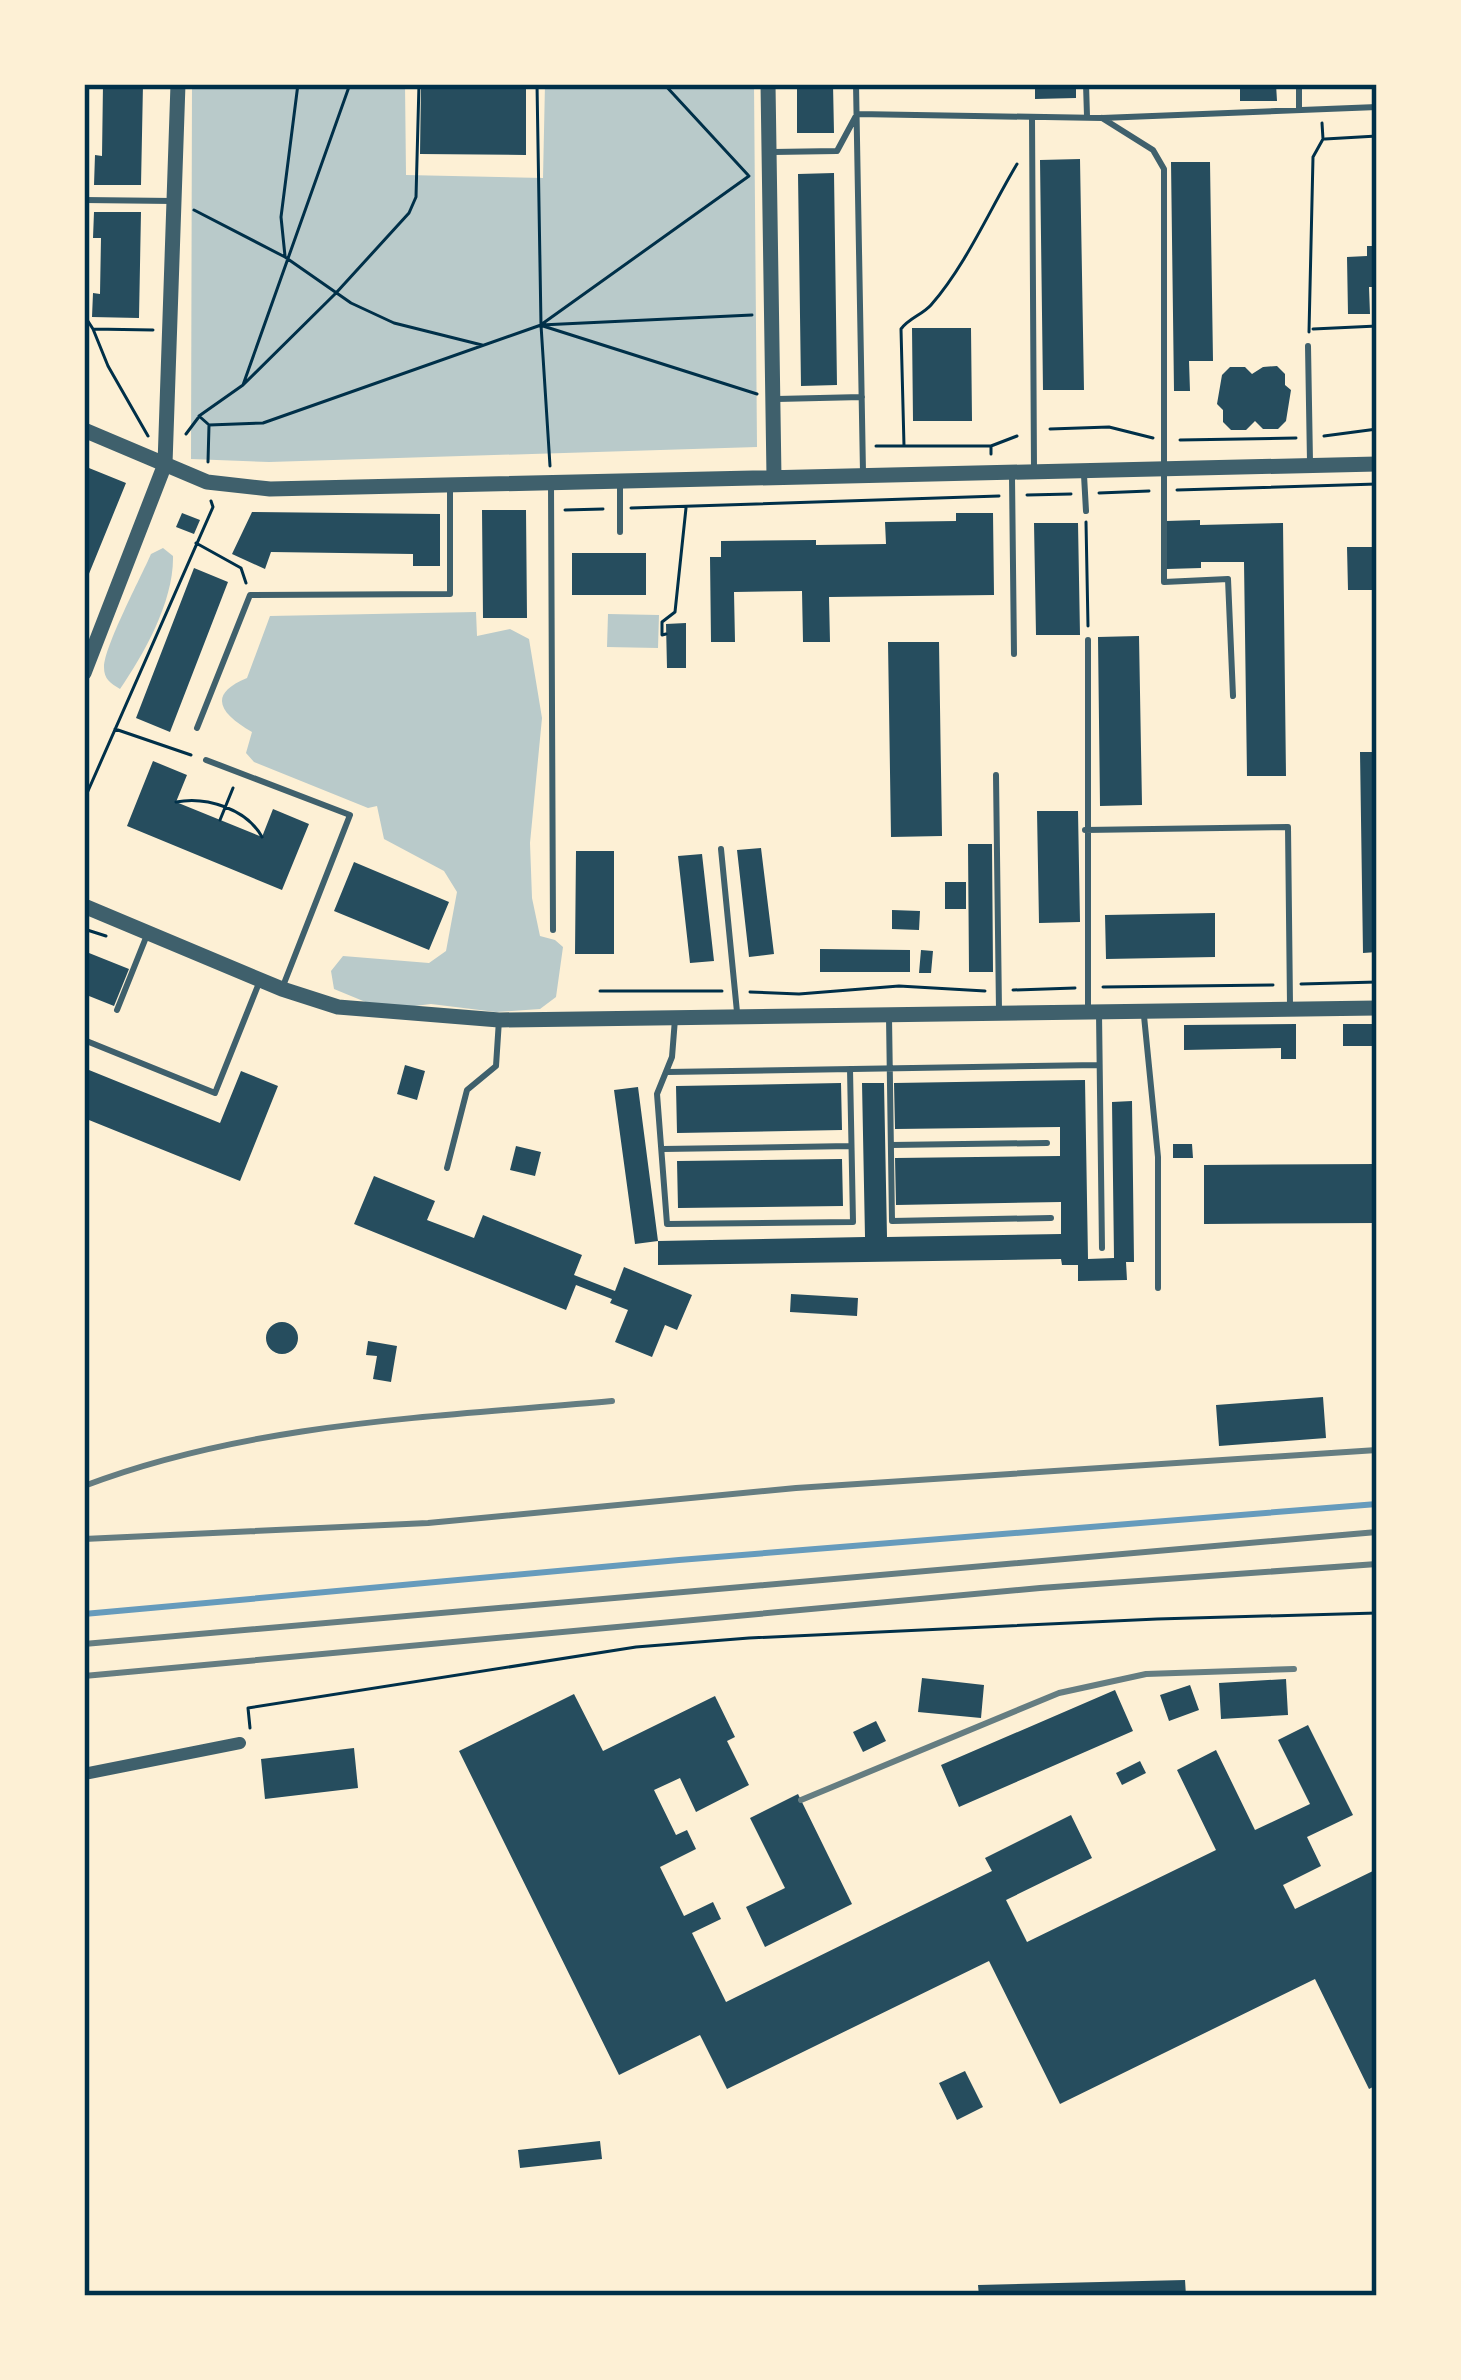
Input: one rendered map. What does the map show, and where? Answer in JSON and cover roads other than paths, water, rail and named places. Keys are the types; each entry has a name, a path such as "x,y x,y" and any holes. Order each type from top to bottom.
{"street":[{"path":"84,673 89,641 165,464 178,84"},
{"path":"768,84 774,477"},
{"path":"84,430 208,482 270,489 1377,464"},
{"path":"84,906 282,989 367,1012 499,1020 1377,1008"},
{"path":"84,1774 236,1738"}],"lane":[{"path":"856,84 863,475"},
{"path":"1086,84 1087,118"},
{"path":"1299,84 1299,108"},
{"path":"856,114 1102,118 1377,107"},
{"path":"769,157 837,152 856,114"},
{"path":"1033,118 1034,472"},
{"path":"1102,118 1154,150 1164,169 1164,581 1228,579 1233,696"},
{"path":"84,200 177,201"},
{"path":"1308,346 1310,466"},
{"path":"773,399 862,398"},
{"path":"1084,471 1086,511"},
{"path":"1012,473 1014,654"},
{"path":"620,481 620,532"},
{"path":"551,482 553,930"},
{"path":"197,728 250,595 450,594 449,485"},
{"path":"1088,640 1085,830 1099,1065 1102,1248"},
{"path":"206,760 350,815 282,989"},
{"path":"995,775 999,1014"},
{"path":"1085,830 1288,827 1290,1010"},
{"path":"721,849 738,1017"},
{"path":"117,1010 148,933"},
{"path":"84,1040 215,1093 261,980"},
{"path":"1144,1012 1158,1157 1158,1288"},
{"path":"889,1016 892,1221 1051,1218"},
{"path":"674,1019 675,1043 657,1094 667,1224 853,1222 850,1069"},
{"path":"446,1168 467,1090 496,1066 499,1020"},
{"path":"668,1072 1099,1065"},
{"path":"891,1145 1047,1143"},
{"path":"662,1149 851,1146"}],"waterway":[{"path":"84,1614 1377,1504"}],"railway":[{"path":"84,1486 148,1465 278,1435 612,1401"},
{"path":"84,1539 428,1523 796,1488 1377,1450"},
{"path":"84,1644 1377,1532"},
{"path":"84,1676 1040,1588 1377,1564"},
{"path":"801,1800 1059,1693 1146,1674 1294,1669"}]}
